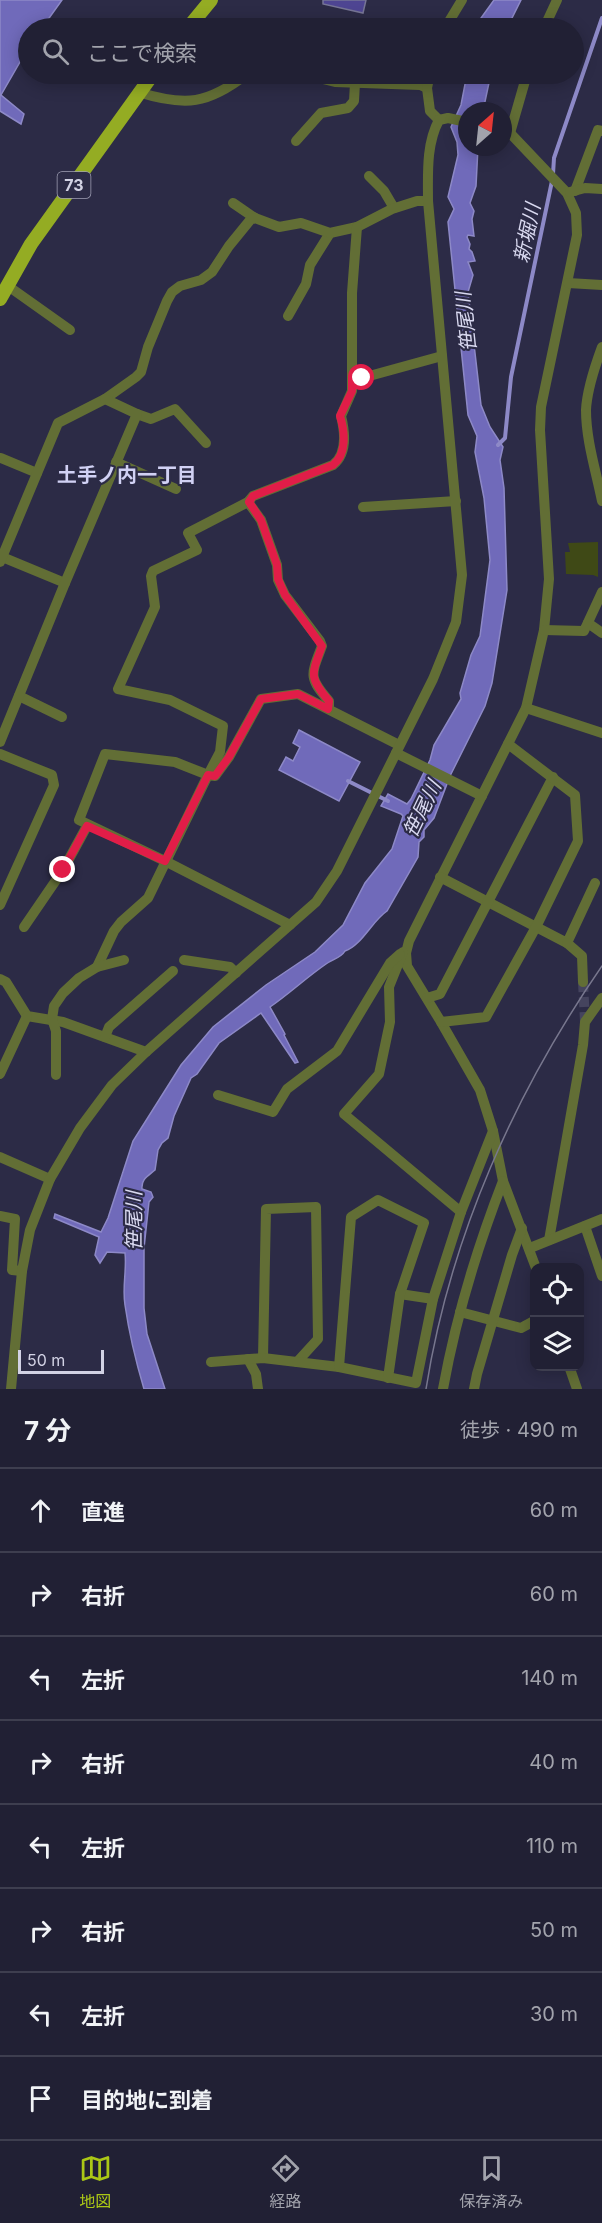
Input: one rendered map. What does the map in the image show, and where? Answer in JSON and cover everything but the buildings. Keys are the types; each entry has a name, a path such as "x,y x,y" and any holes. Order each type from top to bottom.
{"main road":[{"path":"196,18 210,0"},
{"name":"73","path":"0,299 32,244 145,84"}],"street":[{"path":"451,18 462,0"},
{"path":"549,18 557,0"},
{"path":"138,92 152,97 186,101 213,96 233,84"},
{"path":"296,141 321,113 348,108 354,100 356,84"},
{"path":"388,84 420,85 427,88"},
{"path":"428,84 430,111 444,119 458,121"},
{"path":"512,115 523,84"},
{"path":"11,1389 22,1271 30,1230 50,1179 80,1128 112,1085 146,1052 316,902 337,871 398,749 433,678 456,622 462,575 428,201 432,132 444,119"},
{"path":"571,192 598,130 602,131"},
{"path":"461,1212 344,1114 379,1074 390,1022 388,987 479,795 526,708 544,630 549,579 540,430 541,407 578,235 571,192 512,138"},
{"path":"369,176 384,191 394,208"},
{"path":"571,192 585,188 602,189"},
{"path":"233,203 255,218 279,227 302,223 330,233 357,227 394,208 417,201 428,201"},
{"path":"65,583 1,558 58,423 105,399 141,372 152,338 172,292 180,286 201,280 212,272 247,223 255,218"},
{"path":"97,967 114,931 148,898 220,752 223,726 170,700 118,689 155,607 151,576 153,571 197,550 188,533 249,502 253,496 333,465 339,460 343,451 343,424 340,416 352,391 352,293 357,227"},
{"path":"288,316 306,284 310,265 315,255 330,233"},
{"path":"568,283 602,285"},
{"path":"8,286 70,330"},
{"path":"602,347 586,408 588,432 602,501"},
{"path":"352,378 362,378 442,356"},
{"path":"105,399 151,419 175,410 206,443"},
{"path":"0,742 137,414"},
{"path":"1,458 37,473"},
{"path":"116,462 176,489"},
{"path":"363,507 456,501"},
{"path":"249,502 261,520 285,595 322,646 313,669 313,679 329,701 328,709"},
{"path":"544,630 584,631 602,592"},
{"path":"588,623 602,633"},
{"path":"291,925 165,861 87,826 79,820 105,754 174,762 215,776 229,757 261,699 298,694 398,749 408,759 479,795"},
{"path":"19,696 62,717"},
{"path":"526,708 602,733"},
{"path":"441,1022 486,1017 536,927 578,841 576,795 508,744"},
{"path":"0,754 52,775 54,785 0,905"},
{"path":"427,998 440,994 553,777"},
{"path":"24,927 63,870 87,826"},
{"path":"441,877 567,943 582,956 583,982"},
{"path":"567,943 595,883"},
{"path":"409,941 406,953 407,966 480,1090 493,1131 503,1181 534,1263"},
{"path":"218,1095 273,1112 287,1089 337,1051 390,963 403,952"},
{"path":"56,1075 56,1031 52,1019 54,1006 63,993 80,978 97,967 124,960"},
{"path":"184,960 231,967 236,973"},
{"path":"105,1036 109,1027 173,971"},
{"path":"0,979 6,982 27,1016 52,1019 146,1052"},
{"path":"549,1240 585,1022 602,998"},
{"path":"0,1074 27,1016"},
{"path":"211,1362 263,1358 297,1362 339,1367 415,1386 433,1299 461,1212 493,1131"},
{"path":"0,1157 50,1179"},
{"path":"443,1389 459,1312 482,1234 503,1181"},
{"path":"339,1367 351,1217 378,1200 424,1223 400,1294 388,1378"},
{"path":"263,1358 266,1209 316,1207 318,1339 297,1362"},
{"path":"0,1216 15,1219 12,1270 22,1271"},
{"path":"530,1248 602,1219"},
{"path":"585,1226 602,1276"},
{"path":"474,1389 522,1228"},
{"path":"400,1294 433,1299"},
{"path":"459,1312 521,1328 530,1323"},
{"path":"248,1359 256,1374 258,1389"},
{"path":"571,1371 577,1389"}],"green space":[{"path":"598,542 598,577 566,574 565,552 570,552 568,543"}],"water":[{"path":"0,0 62,0 49,18 18,18 18,65 1,95 24,114 21,124 0,111"},
{"path":"494,0 521,0 512,18 481,18"},
{"path":"465,84 489,84 485,102 462,102"},
{"path":"458,112 458,155 457,142 451,127"},
{"name":"笹尾川","path":"458,155 478,156 476,186 470,203 474,211 472,219 474,236 468,235 467,237 470,244 469,249 475,261 468,262 473,275 468,292 481,405 490,427 503,447 500,460 504,488 507,590 492,683 485,706 450,776 434,818 424,830 424,837 419,842 418,857 387,911 357,944 319,969 270,1007 298,1062 295,1063 261,1013 219,1043 197,1074 191,1078 174,1116 168,1138 158,1150 155,1170 145,1178 142,1186 142,1189 151,1192 153,1197 149,1202 144,1248 144,1308 147,1334 165,1389 144,1389 125,1305 125,1253 107,1252 100,1263 95,1255 99,1237 54,1218 55,1214 101,1232 108,1218 133,1141 181,1065 213,1027 266,985 315,952 343,925 365,883 392,849 403,816 381,806 388,794 407,804 411,799 430,760 434,745 461,699 460,693 471,655 480,636 490,560 484,498 475,452 477,436 468,415 448,222 454,209 448,197"},
{"path":"299,730 360,762 339,801 279,770 286,757 293,761 300,747 293,743"}],"waterway":[{"name":"新堀川","path":"584,70 602,18"},
{"name":"新堀川","path":"553,174 554,158 579,84"},
{"name":"新堀川","path":"498,445 505,438 511,377 552,181"},
{"path":"348,781 388,801"}],"tunnel":[{"path":"583,982 585,1022"}],"tram line":[{"path":"426,1389 451,1276 490,1168 541,1064 570,1014 602,966"}],"district":[{"name":"土手ノ内一丁目","path":"127,475"}],"route":[{"path":"63,870 87,826 165,861 208,775 215,776 229,757 261,699 298,694 328,709 329,701 313,679 313,669 322,646 285,595 261,520 249,502 253,496 333,465 339,460 343,451 343,424 340,416 352,391 352,378 362,378"}]}
